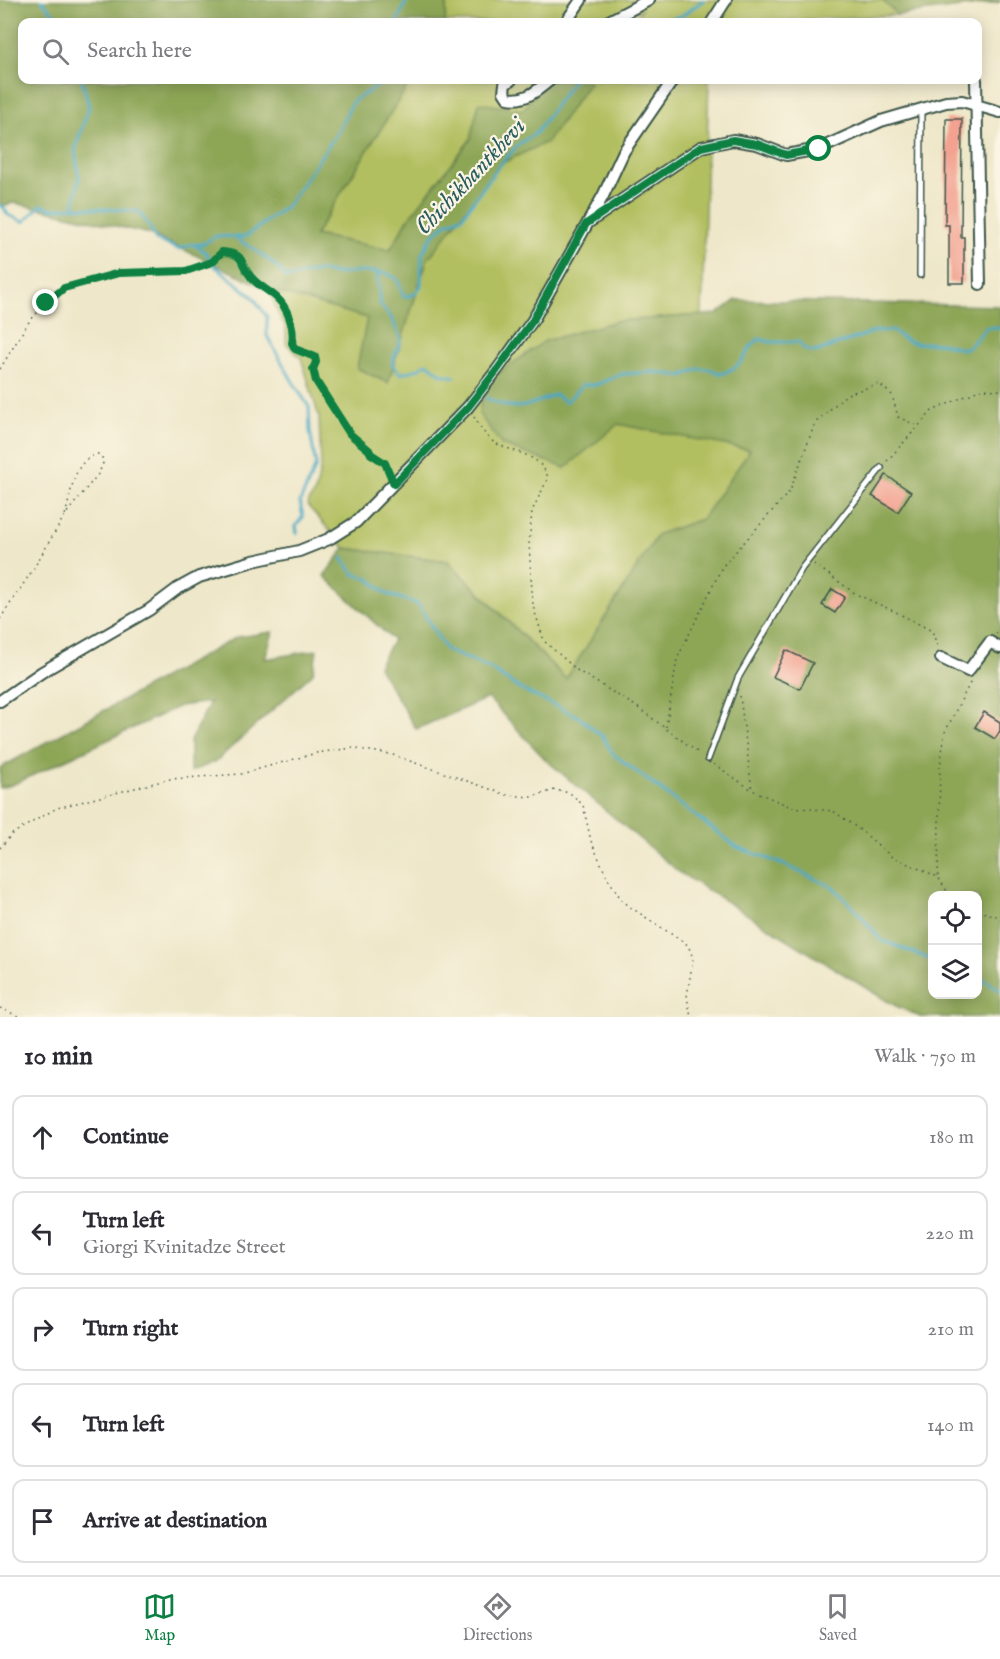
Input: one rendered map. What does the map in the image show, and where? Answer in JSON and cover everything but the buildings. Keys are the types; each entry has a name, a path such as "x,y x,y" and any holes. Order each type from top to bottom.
{"street":[{"path":"569,18 581,0"},
{"path":"615,18 649,0"},
{"path":"715,18 726,0"},
{"path":"505,84 504,92 508,98 517,100 534,93 545,84"},
{"path":"0,701 42,672 149,610 177,589 199,577 253,561 299,551 329,539 356,522 468,407 533,320 603,196 624,151 670,84"},
{"path":"976,84 980,284"},
{"path":"586,224 701,147 733,140 757,144 786,155 819,149 881,121 946,102 962,101 1000,112"},
{"path":"941,658 968,671 990,642 1000,648"}],"lane":[{"path":"920,275 921,109"},
{"path":"708,759 738,678 808,560 881,468"}],"path":[{"path":"0,369 28,323 64,288 119,273 186,271 212,262 222,252 235,253 242,258 251,277 282,305 291,321 294,333 292,343 295,349 315,357 316,362 313,369 316,381 350,434 371,454 385,463 394,484"},
{"path":"666,728 677,659 722,567 790,491 815,423 847,394 879,384 892,395 898,417 918,426"},
{"path":"881,468 932,411 981,389 1000,390"},
{"path":"468,407 477,423 493,442 538,461 546,469 548,478 532,511 529,544 533,606 544,641 578,671 637,707 752,790 791,807 833,811 863,832 892,857 938,877"},
{"path":"0,619 65,515 99,473 102,456 98,453 90,455 75,474 71,498 65,515"},
{"path":"808,560 856,594 932,631 941,658"},
{"path":"947,891 938,877 940,766 945,732 968,685 975,676"},
{"path":"738,678 752,790"},
{"path":"0,848 12,834 57,808 170,779 241,774 316,753 352,748 390,754 507,795 531,797 555,790 570,794 584,806 591,840 607,878 621,899 630,908 688,945 693,958 687,997 691,1017"},
{"path":"982,912 1000,917"},
{"path":"0,1008 20,1017"}],"green space":[{"path":"0,0 447,0 445,18 18,18 18,84 409,84 315,235 390,250 409,218 470,140 479,103 522,110 545,84 588,84 547,142 502,163 427,260 388,383 357,368 367,318 270,290 150,234 15,203 0,206"},
{"path":"447,0 882,0 898,15 836,18 636,18 642,9 623,18 445,18"},
{"path":"882,0 1000,0 1000,2 898,15"},
{"path":"409,84 545,84 522,110 479,103 470,140 409,218 390,250 315,235"},
{"path":"588,84 709,84 702,315 617,321 565,468 618,424 751,450 702,519 658,534 566,679 448,561 345,548 307,505 316,490 321,465 319,417 301,358 286,344 286,327 277,311 270,290 368,318 357,368 388,383 427,260 502,163 547,142"},
{"path":"736,300 1000,306 1000,1017 920,1017 892,1004 680,873 546,760 488,698 416,729 378,666 393,640 324,576 345,548 447,561 566,679 658,534 702,519 750,450 618,424 565,468 502,445 479,414 484,383 545,341 617,321 717,314"},
{"path":"273,632 265,659 317,650 313,673 215,762 190,772 190,741 210,702 180,706 12,785 0,788 0,768 237,637"}],"waterway":[{"path":"42,0 57,18"},
{"path":"399,18 407,0"},
{"name":"Chichikhantkhevi","path":"674,18 681,16 704,0"},
{"path":"74,207 79,178 75,150 89,107 83,84"},
{"path":"236,237 245,237 287,206 337,133 353,101 381,84"},
{"name":"Chichikhantkhevi","path":"0,206 3,206 8,215 24,222 41,205 52,209 74,207 138,211 156,240 179,249 189,245 203,244 216,236 236,237 271,262 286,278 318,271 338,274 377,272 397,279 404,297 415,294 421,286 422,254 432,236 445,224 462,217 498,167 519,144 536,133 570,84"},
{"path":"195,245 205,252 215,266 253,297 267,317 267,336 309,407 310,431 316,466 300,502 303,517 296,526 297,533"},
{"path":"377,272 380,304 392,319 401,340 392,363 400,374 418,369 427,363 441,374 455,377"},
{"path":"486,398 506,406 521,407 555,395 566,402 583,385 596,385 622,374 655,372 681,376 699,369 710,369 721,374 741,362 759,339 771,342 799,342 804,349 815,352 876,331 893,331 905,340 915,343 939,343 963,349 969,347 986,328 1000,329"},
{"path":"342,558 354,574 369,579 387,594 418,604 446,650 489,668 520,689 579,717 603,737 613,754 737,847 833,887 881,940 928,958"},
{"path":"982,979 1000,990"}],"route":[{"path":"46,303 64,288 119,273 186,271 212,262 222,252 235,253 242,258 251,277 276,297 282,305 291,321 294,333 292,343 295,349 315,357 316,362 313,369 316,381 350,434 371,454 385,463 394,484 468,407 497,370 533,320 586,224 701,147 733,140 757,144 786,155 819,149"}]}
